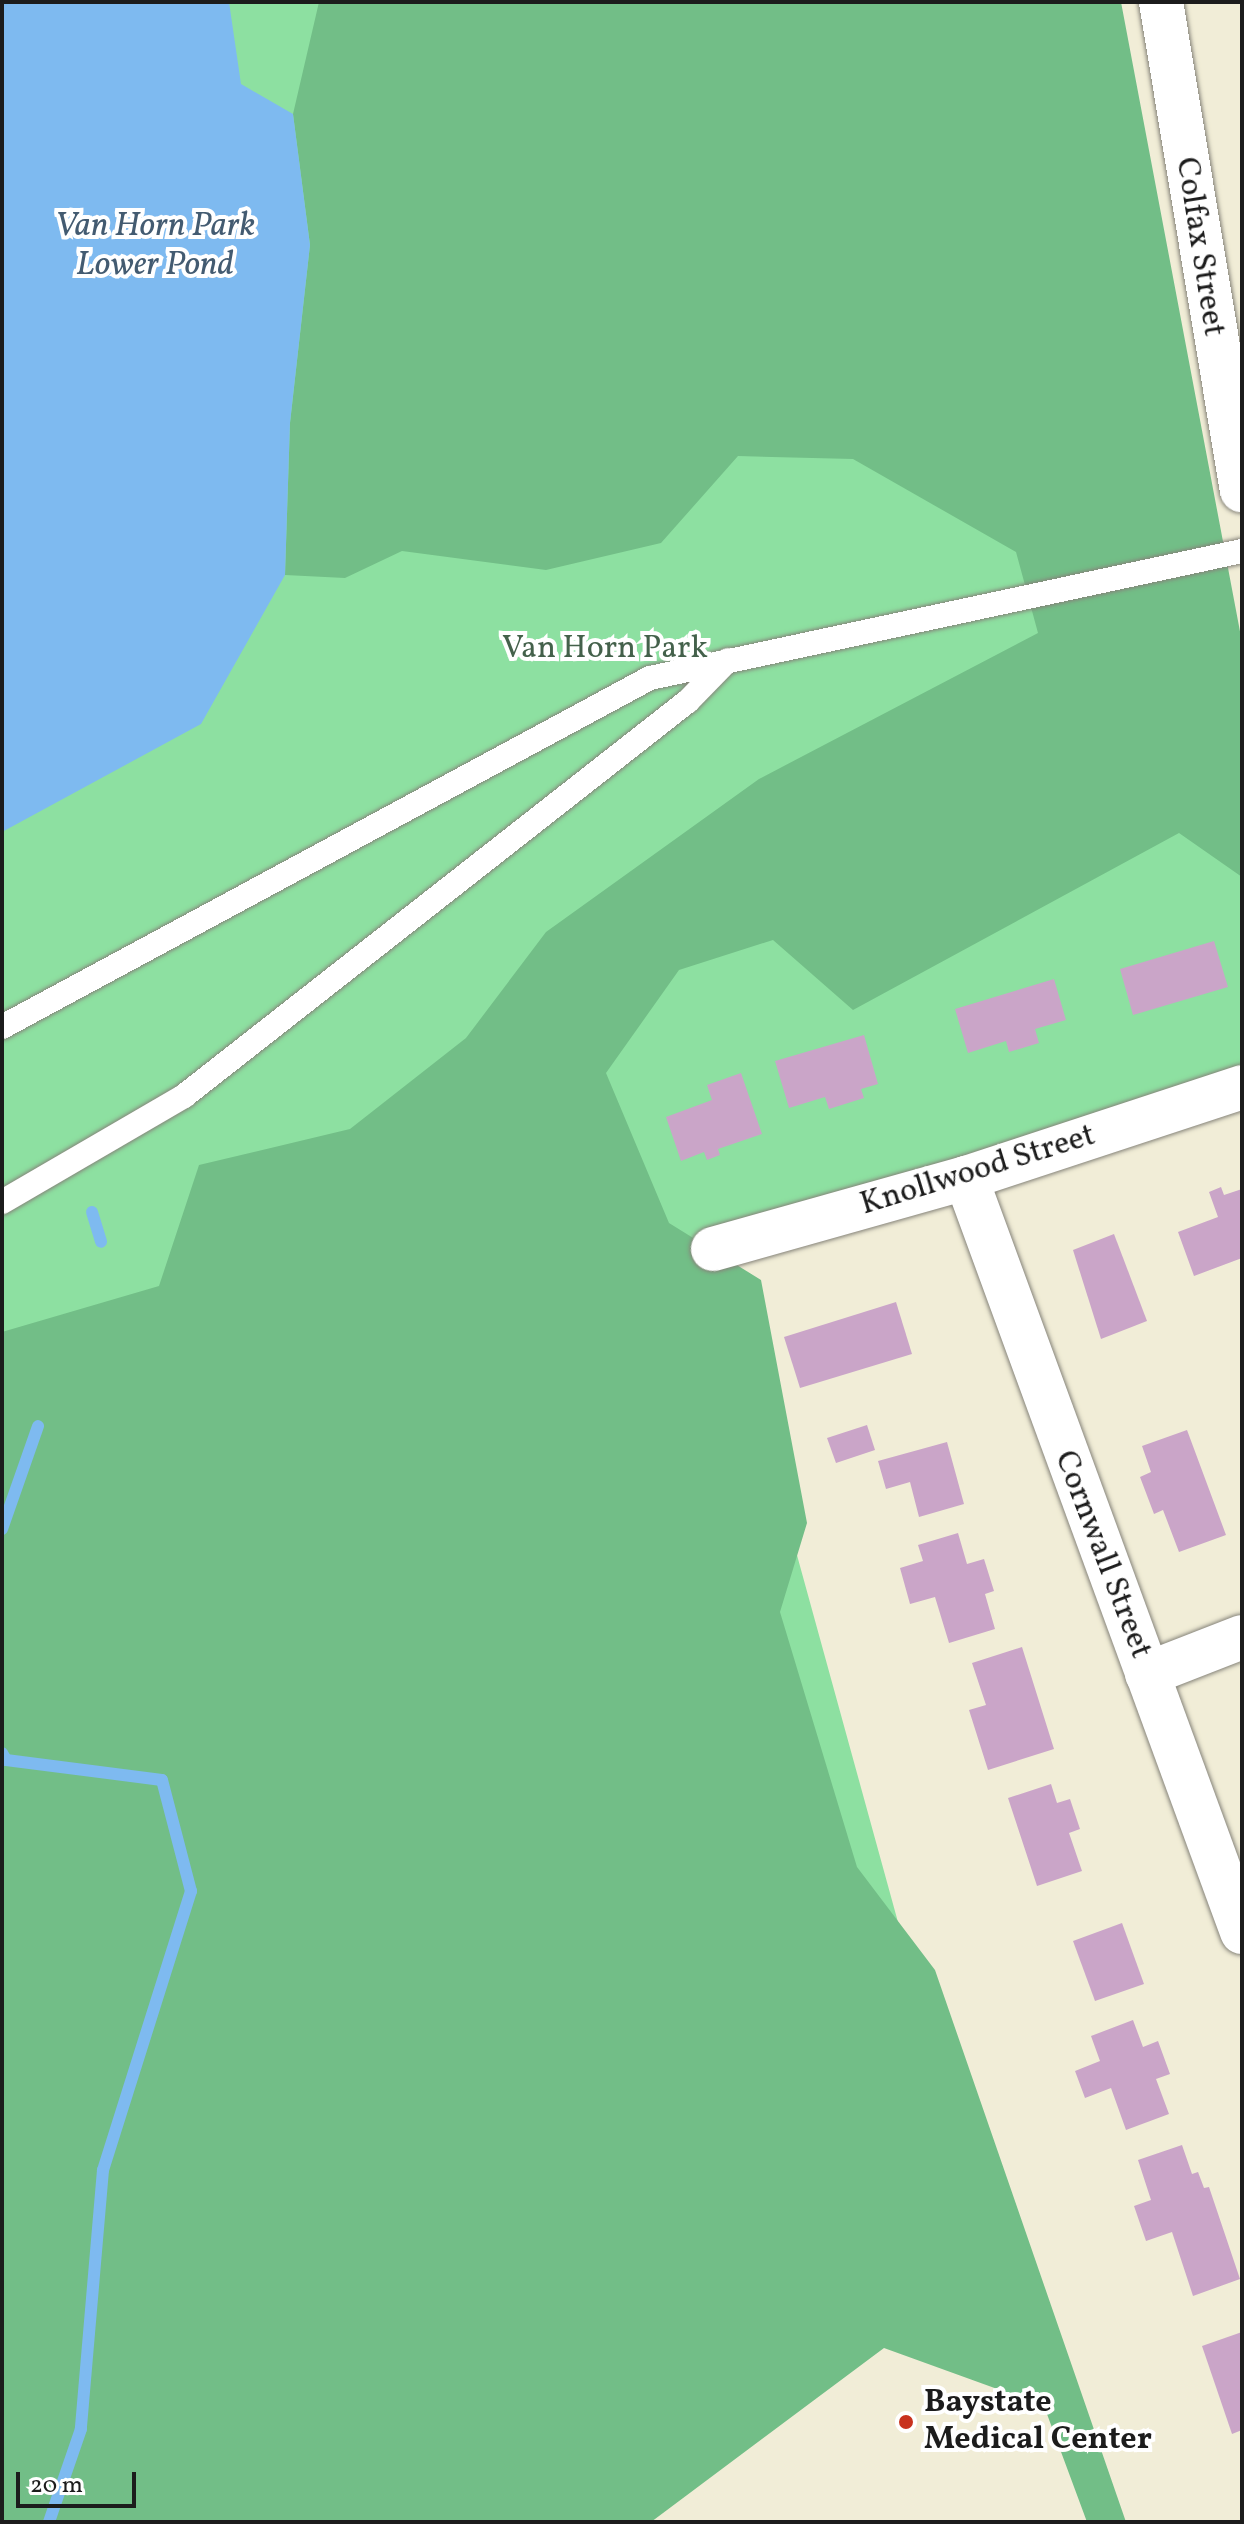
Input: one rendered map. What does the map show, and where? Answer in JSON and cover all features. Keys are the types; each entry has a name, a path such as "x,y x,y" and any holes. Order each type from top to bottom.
{"street":[{"name":"Colfax Street","path":"1161,2 1242,490"},
{"name":"Knollwood Street","path":"713,1249 966,1178 1242,1087"},
{"name":"Cornwall Street","path":"966,1178 1242,1932"},
{"path":"1147,1674 1242,1637"}],"lane":[{"path":"2,1027 650,678 1242,551"},
{"path":"2,1202 184,1096 688,701 728,660"}],"green space":[{"name":"Van Horn Park","path":"2,2 1099,2 1242,708 1242,1087 713,1250 1010,2329 752,2344 2,2522"},
{"name":"Van Horn Park","path":"319,2 1121,2 1242,642 1242,877 1179,833 853,1010 773,940 679,970 606,1073 669,1223 761,1280 807,1523 780,1612 857,1867 935,1970 1126,2522 1087,2522 1044,2406 884,2348 651,2522 2,2522 2,1332 159,1286 199,1165 350,1129 466,1038 546,932 759,779 1038,633 1016,552 853,459 738,456 661,543 546,570 402,551 345,578 285,575 290,423 310,245 293,114"}],"water":[{"name":"Van Horn Park Lower Pond","path":"2,2 229,2 241,84 293,114 310,245 290,423 285,575 201,724 2,832"}],"building":[{"path":"1214,941 1228,987 1133,1015 1120,969"},
{"path":"1054,979 1066,1020 1035,1029 1039,1043 1009,1052 1006,1041 968,1053 955,1009"},
{"path":"864,1035 878,1084 861,1089 864,1098 829,1109 825,1097 789,1108 775,1061"},
{"path":"741,1073 762,1134 718,1149 720,1155 707,1160 704,1152 681,1161 666,1117 712,1100 707,1085"},
{"path":"1221,1187 1224,1195 1242,1189 1242,1258 1194,1276 1178,1232 1218,1217 1209,1192"},
{"path":"1114,1234 1147,1321 1101,1339 1073,1250"},
{"path":"896,1302 912,1354 800,1388 784,1337"},
{"path":"867,1425 875,1450 836,1463 827,1438"},
{"path":"1187,1430 1226,1535 1179,1552 1163,1510 1154,1514 1140,1477 1151,1472 1142,1446"},
{"path":"947,1442 964,1504 919,1517 910,1482 886,1489 878,1461"},
{"path":"958,1533 967,1564 984,1559 994,1591 985,1594 995,1629 949,1643 935,1597 910,1604 900,1568 923,1561 918,1545"},
{"path":"1022,1647 1054,1749 988,1770 969,1710 986,1705 972,1663"},
{"path":"1051,1784 1057,1803 1070,1799 1080,1829 1069,1833 1082,1871 1037,1886 1008,1798"},
{"path":"1122,1923 1144,1984 1095,2001 1073,1941"},
{"path":"1133,2020 1143,2047 1158,2041 1170,2074 1156,2079 1169,2114 1126,2130 1111,2088 1085,2098 1075,2071 1100,2061 1091,2036"},
{"path":"1182,2145 1192,2174 1198,2172 1204,2188 1209,2187 1240,2279 1193,2296 1172,2232 1146,2241 1134,2206 1151,2200 1138,2160"},
{"path":"1242,2332 1242,2430 1232,2434 1202,2346"}],"waterway":[{"path":"92,1212 101,1242"},
{"path":"2,1529 38,1426"},
{"path":"2,1753 6,1760 162,1780 191,1891 103,2170 81,2429 49,2522"}],"place":[{"name":"Baystate Medical Center","path":"906,2422"}]}
